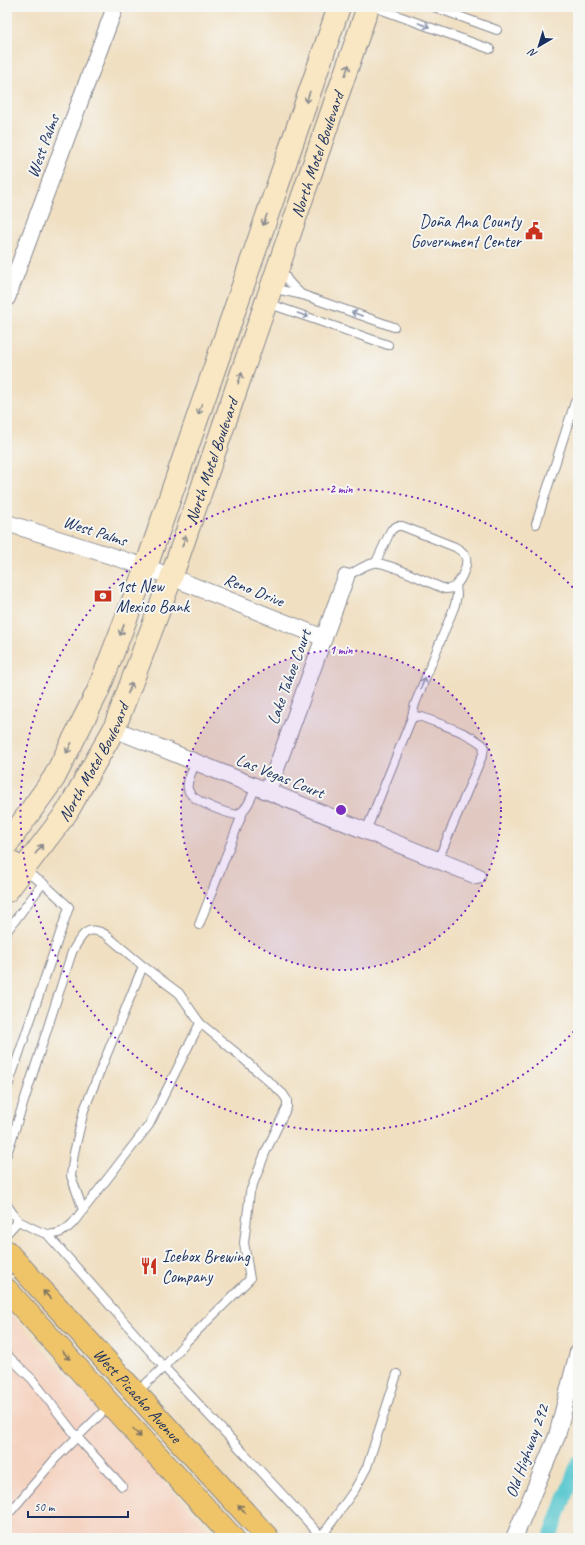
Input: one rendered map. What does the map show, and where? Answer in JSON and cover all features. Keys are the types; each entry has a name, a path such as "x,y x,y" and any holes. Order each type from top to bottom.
{"main road":[{"name":"North Motel Boulevard","path":"7,844 54,778 98,691 146,568 339,7"},
{"name":"North Motel Boulevard","path":"7,891 15,866 67,812 114,729 171,578 368,7"},
{"path":"243,285 269,295"},
{"name":"West Picacho Avenue","path":"7,1252 268,1538"},
{"name":"West Picacho Avenue","path":"7,1290 110,1405 233,1538"},
{"path":"110,1405 136,1393"}],"street":[{"name":"West Palms","path":"7,298 115,7"},
{"name":"West Palms","path":"7,523 146,568 171,578"},
{"name":"Lake Tahoe Court","path":"262,789 324,638 346,577"},
{"name":"Reno Drive","path":"171,578 324,638"},
{"name":"Las Vegas Court","path":"114,729 477,876"},
{"name":"Old Highway 292","path":"514,1538 557,1436 578,1352"}],"lane":[{"path":"374,7 490,49"},
{"path":"434,7 497,30"},
{"path":"281,260 283,272 289,282 303,295"},
{"path":"269,295 303,295 394,327"},
{"path":"269,295 388,345"},
{"path":"536,524 575,402 578,403"},
{"path":"366,831 455,605 457,595 456,586 467,562 462,551 456,547 402,526 397,526 391,530 376,562"},
{"path":"346,577 376,562 445,589 451,589 456,586"},
{"path":"411,720 415,716 422,717 478,740 484,746 483,754 438,860"},
{"path":"196,762 188,784 190,795 196,800 230,814 237,815 243,812"},
{"path":"199,925 243,812 248,804 262,789"},
{"path":"7,1089 69,907 43,883 15,866"},
{"path":"7,931 43,883"},
{"path":"7,1154 72,952 85,932 92,930 105,934 143,966 179,993 200,1023 239,1055 283,1094 287,1100 287,1107 266,1151 250,1192 244,1243 250,1279 186,1342 164,1367 136,1393"},
{"path":"83,1210 71,1176 74,1153 84,1110 143,966"},
{"path":"48,1235 55,1235 67,1229 149,1124 200,1023"},
{"path":"7,1205 18,1221 48,1235 164,1367 320,1537 355,1490 367,1467 397,1374"},
{"path":"7,1233 18,1221"},
{"path":"7,1355 32,1379 77,1437 122,1486"},
{"path":"7,1513 12,1510 55,1459 110,1405"},
{"path":"577,1538 578,1534"}],"shaded area":[{"path":"7,1310 216,1538 13,1538 7,1535"}],"waterway":[{"path":"550,1538 578,1462"}],"place":[{"name":"Doña Ana County Government Center","path":"534,231"},
{"name":"1st New Mexico Bank","path":"103,596"},
{"name":"Icebox Brewing Company","path":"149,1266"}]}
